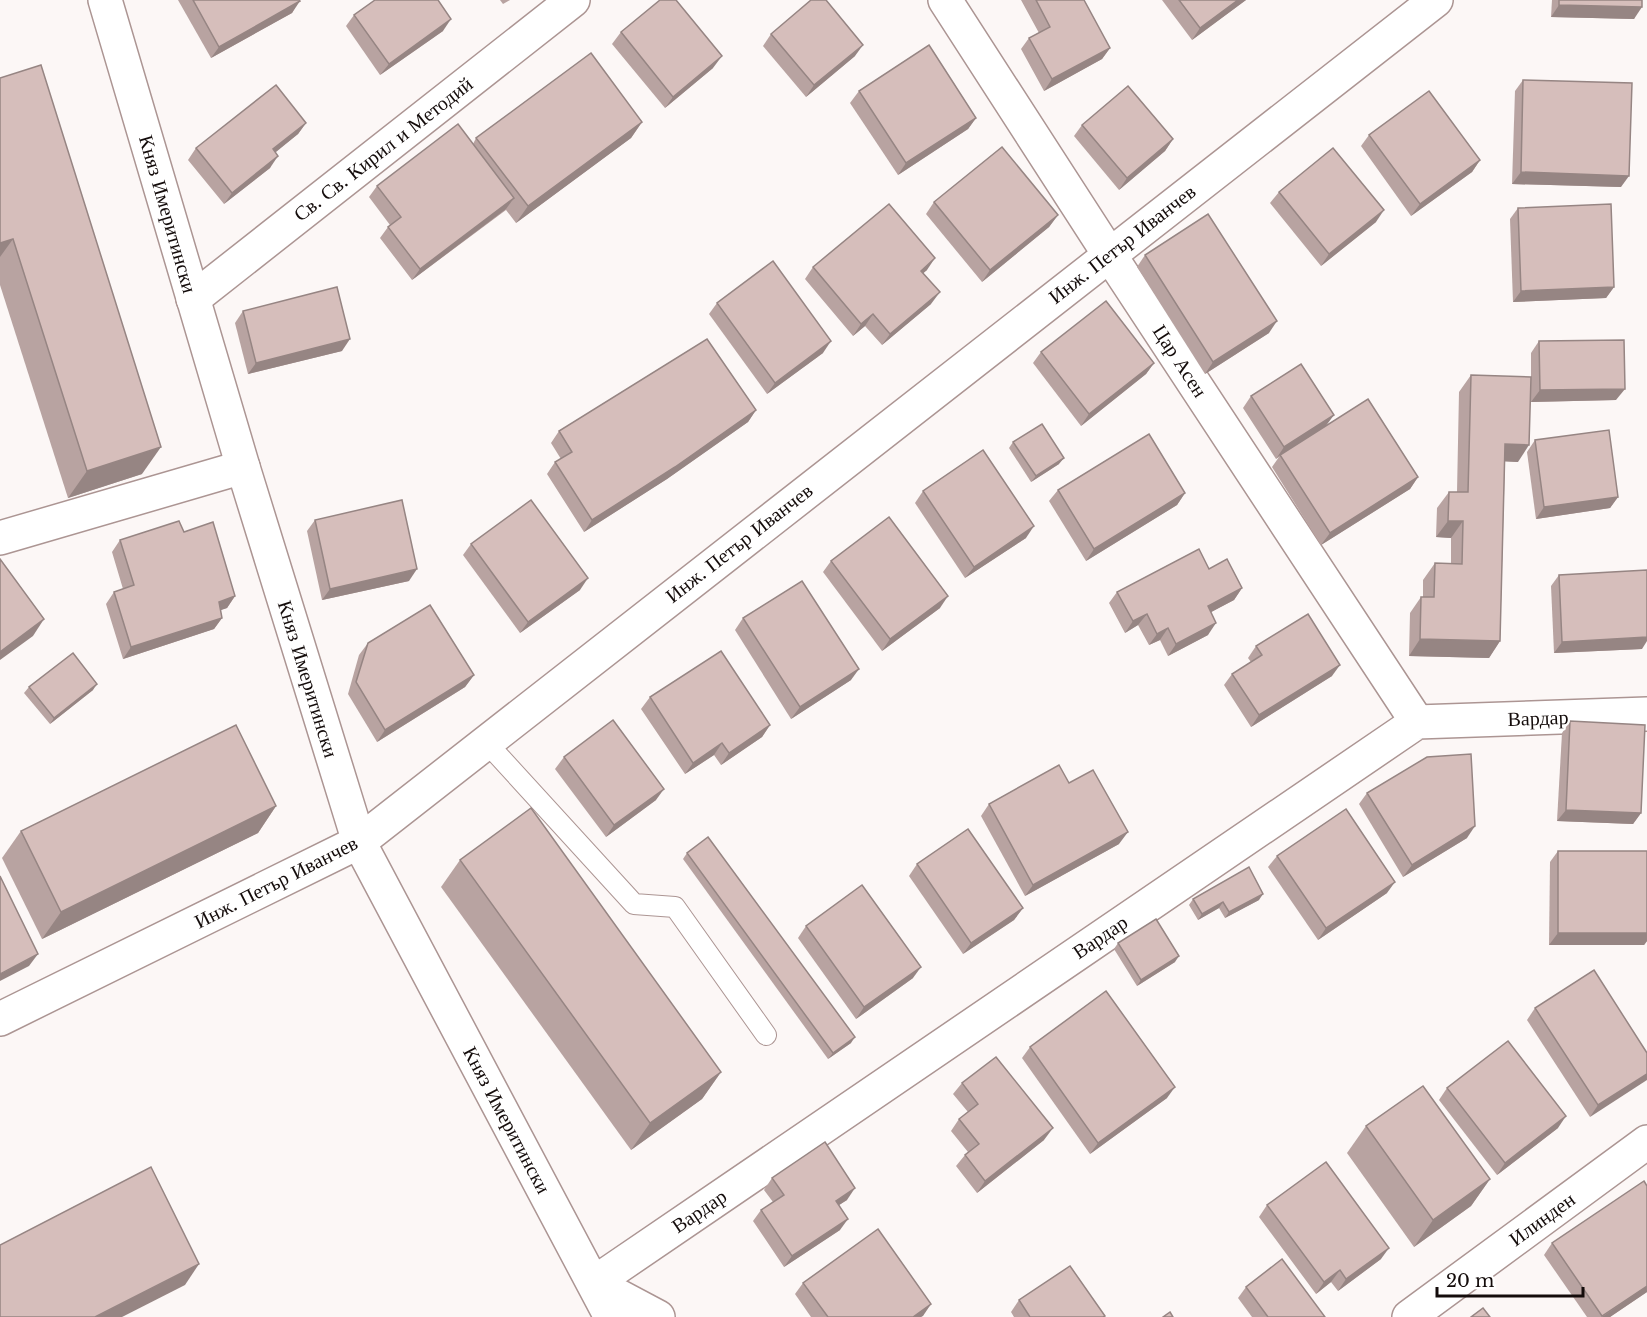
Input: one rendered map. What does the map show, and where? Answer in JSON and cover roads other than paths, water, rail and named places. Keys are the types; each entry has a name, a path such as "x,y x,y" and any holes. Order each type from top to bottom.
{"street":[{"name":"Княз Имеритински","path":"105,0 243,467 358,842 611,1317"},
{"name":"Св. Св. Кирил и Методий","path":"193,299 573,0"},
{"name":"Цар Асен","path":"945,0 1417,722"},
{"name":"Инж. Петър Иванчев","path":"0,1019 358,842 1436,0"},
{"path":"0,538 243,467"},
{"name":"Вардар","path":"594,1283 1417,722 1647,714"},
{"name":"Илинден","path":"1408,1317 1647,1142"},
{"path":"594,1283 658,1317"}],"lane":[{"path":"486,742 634,904 675,906 766,1035"}]}
